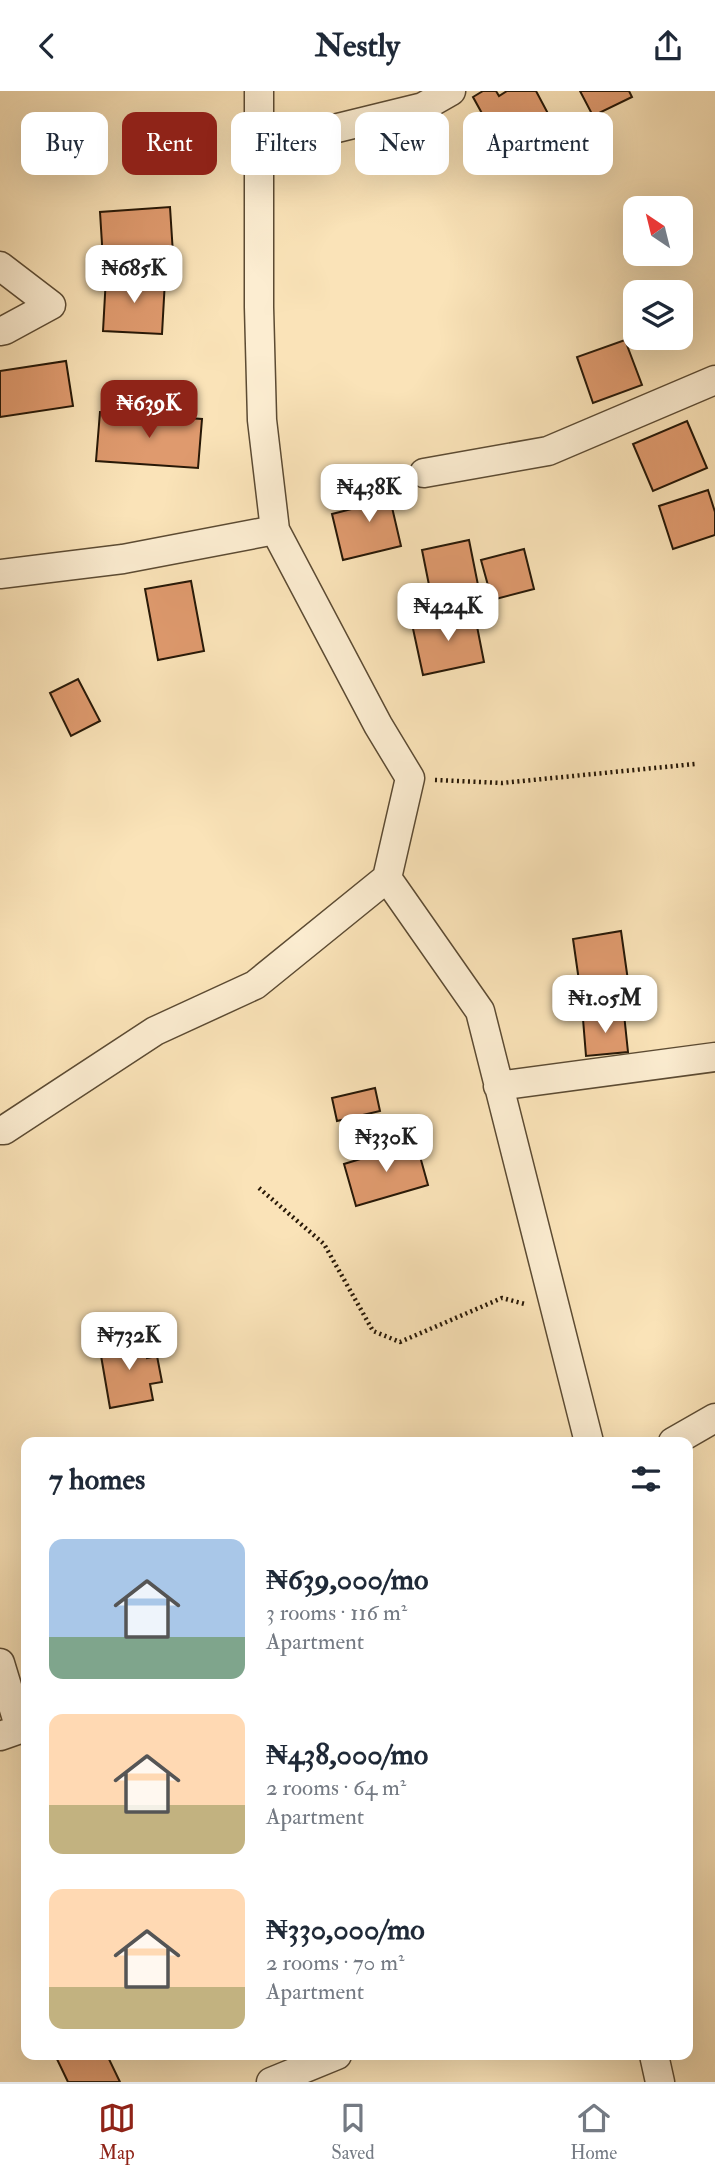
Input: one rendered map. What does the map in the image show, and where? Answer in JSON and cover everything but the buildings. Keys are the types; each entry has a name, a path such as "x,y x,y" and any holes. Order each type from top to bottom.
{"street":[{"path":"259,91 259,112"},
{"path":"341,127 423,107 451,91"},
{"path":"0,1130 4,1130 155,1031 254,985 387,878 410,778 378,725 275,530 262,419 260,175"},
{"path":"0,265 51,305 0,331"},
{"path":"424,473 548,451 715,380"},
{"path":"0,574 123,559 275,530"},
{"path":"387,878 480,1011 588,1437"},
{"path":"498,1086 715,1057"},
{"path":"682,1437 715,1418"},
{"path":"0,1663 20,1729 0,1736"},
{"path":"271,2082 325,2060"},
{"path":"655,2060 660,2082"}],"path":[{"path":"410,778 502,783 695,764"},
{"path":"259,1188 324,1244 373,1331 400,1342 502,1299 556,1311"}]}
